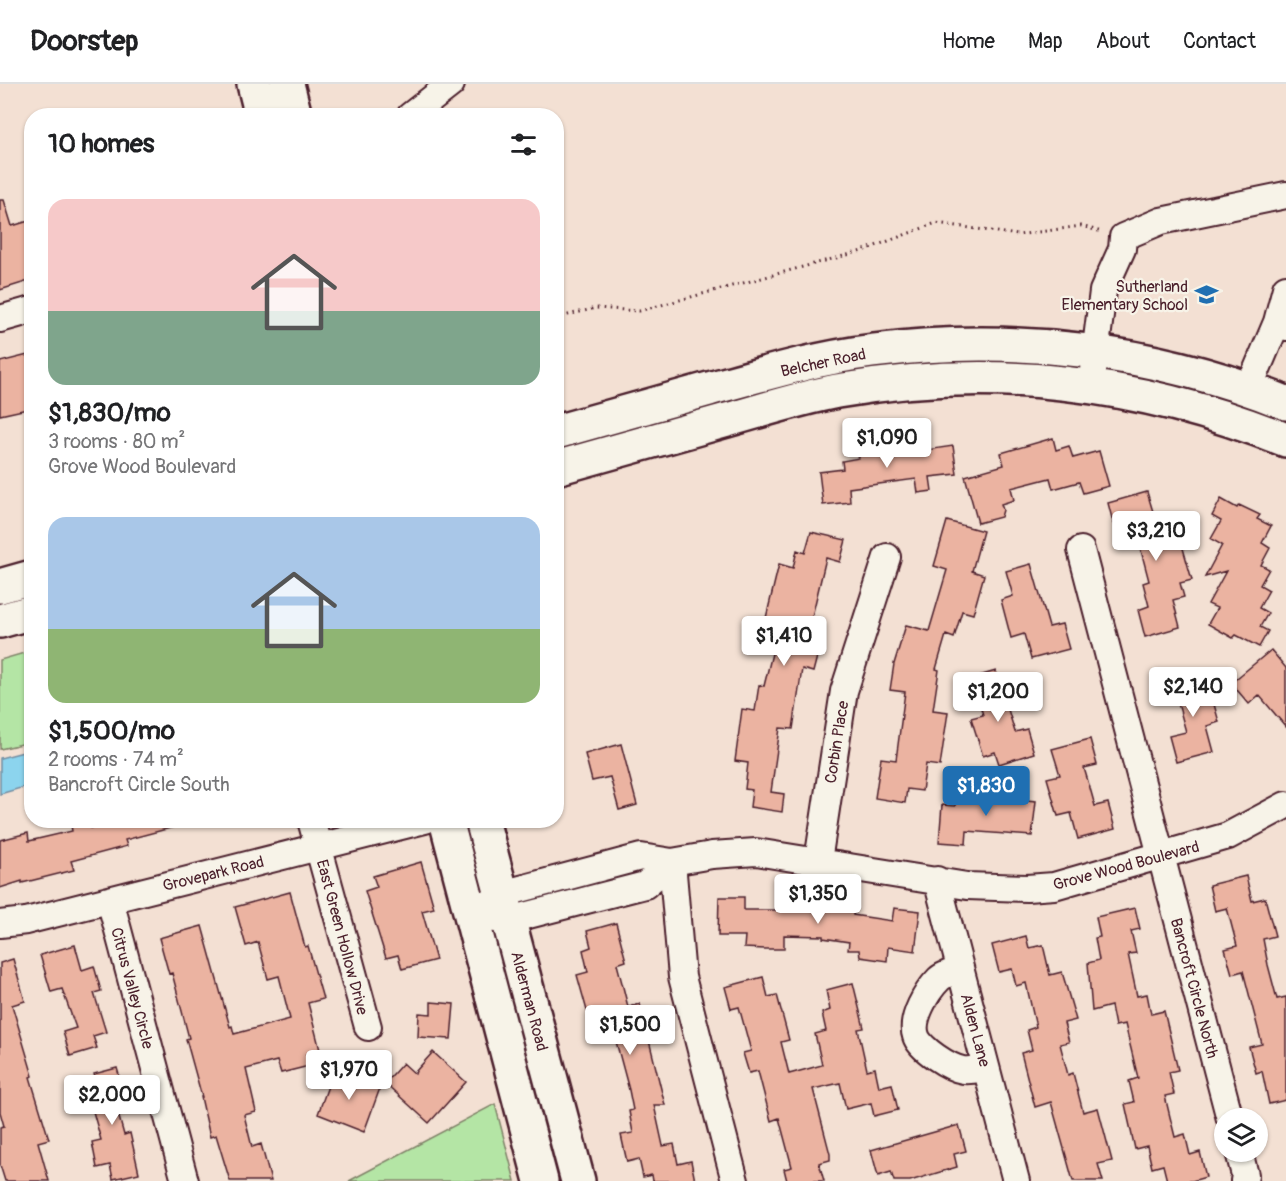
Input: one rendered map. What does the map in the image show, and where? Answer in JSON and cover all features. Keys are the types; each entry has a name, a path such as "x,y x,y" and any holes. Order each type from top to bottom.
{"main road":[{"path":"254,84 260,108"},
{"path":"286,84 293,108"},
{"name":"Belcher Road","path":"564,430 802,364 872,351 937,345 1008,343 1096,351 1190,371 1248,388 1286,404"},
{"name":"Belcher Road","path":"564,466 835,392 908,382 994,378 1057,381 1143,394 1236,420 1286,440"},
{"path":"1236,420 1248,388"},
{"path":"0,586 24,579"},
{"path":"0,621 24,614"},
{"path":"448,828 541,1181"},
{"name":"Alderman Road","path":"484,828 578,1181"}],"street":[{"path":"420,108 451,84"},
{"path":"1091,386 1103,291 1122,249 1123,237 1161,221 1286,195"},
{"path":"1248,388 1281,325 1286,288"},
{"path":"0,319 24,312"},
{"name":"Bancroft Circle North","path":"1081,550 1227,1108"},
{"name":"Corbin Place","path":"818,861 844,691 887,557"},
{"name":"Grove Wood Boulevard","path":"672,862 712,855 756,852 967,886 995,888 1054,886 1228,836 1286,806"},
{"name":"East Green Hollow Drive","path":"313,828 368,1027"},
{"name":"Grovepark Road","path":"0,924 26,921 392,828"},
{"path":"471,916 506,907 645,885 672,862"},
{"path":"672,862 682,977 735,1181"},
{"name":"Alden Lane","path":"937,880 1016,1181"},
{"name":"Citrus Valley Circle","path":"110,900 185,1181"},
{"path":"960,969 940,977 918,1009 915,1035 920,1044 954,1068 965,1071 986,1068"},
{"path":"1242,1162 1245,1174 1244,1181"}],"path":[{"path":"564,316 596,308 639,311 862,250 936,223 1018,235 1081,226 1123,237"}],"green space":[{"path":"24,653 24,744 0,749 0,660"},
{"path":"495,1104 515,1181 349,1181"}],"water":[{"path":"24,752 24,787 0,794 0,758"}],"building":[{"path":"0,200 4,200 12,226 24,222 24,282 0,290"},
{"path":"24,356 24,410 0,415 0,362"},
{"path":"911,438 913,452 953,446 957,474 930,477 932,491 918,493 916,479 849,488 850,502 823,505 819,472 843,469 842,461 859,458 857,445"},
{"path":"1053,438 1056,450 1069,446 1073,458 1099,451 1109,486 1083,493 1079,482 1053,489 1050,478 1011,488 1014,500 1001,504 1003,510 1001,517 978,523 965,476 1004,465 1001,453"},
{"path":"1147,492 1154,515 1160,513 1165,530 1177,527 1192,580 1180,583 1184,597 1173,600 1180,627 1145,637 1138,610 1149,606 1143,583 1149,581 1133,520 1114,526 1108,503"},
{"path":"1221,499 1237,508 1239,505 1260,515 1257,519 1271,526 1262,543 1270,548 1261,565 1269,569 1260,585 1269,590 1259,608 1268,613 1260,627 1268,631 1259,647 1236,635 1233,638 1208,624 1217,608 1208,604 1226,571 1205,577 1222,545 1211,539 1221,521 1212,516"},
{"path":"947,521 983,531 972,571 984,575 973,614 962,611 954,638 946,635 936,669 939,670 933,710 948,712 940,766 926,764 922,791 907,789 905,803 875,798 881,758 896,760 905,692 890,690 894,664 906,625 929,631 947,570 934,566"},
{"path":"811,532 846,540 840,562 826,558 806,642 820,645 813,672 802,669 793,729 780,728 771,792 784,794 782,812 750,807 752,790 745,789 748,763 735,761 742,709 755,711 759,685 764,686 780,621 766,618 779,564 793,568 797,550 805,553"},
{"path":"1031,564 1049,627 1062,624 1069,649 1031,659 1024,634 1011,638 1001,600 1013,596 1006,571"},
{"path":"1271,650 1286,668 1286,727 1259,695 1249,704 1231,683"},
{"path":"996,671 1015,732 1027,729 1034,753 999,764 995,752 983,756 971,718 983,715 972,678"},
{"path":"1195,672 1199,686 1208,683 1219,722 1207,726 1214,752 1176,762 1169,736 1186,732 1171,678"},
{"path":"1090,739 1097,765 1084,768 1095,806 1108,803 1115,829 1078,839 1071,813 1058,816 1047,778 1060,775 1052,749"},
{"path":"621,744 637,805 619,810 610,777 592,781 585,754"},
{"path":"956,793 1036,801 1032,836 967,831 966,844 939,842 942,805 955,806"},
{"path":"71,828 171,828 125,840 127,846 71,861 74,870 0,888 0,840 28,833 29,841 72,831"},
{"path":"421,862 434,908 422,911 436,960 402,969 398,955 386,958 365,891 377,887 373,876"},
{"path":"1246,876 1252,901 1265,898 1275,936 1263,939 1268,965 1277,999 1286,997 1286,1100 1269,1104 1262,1071 1256,1073 1249,1047 1262,1044 1243,971 1232,974 1225,949 1237,946 1227,908 1215,911 1209,885"},
{"path":"290,892 305,947 308,946 323,999 308,1003 320,1050 306,1054 309,1066 281,1073 277,1061 246,1069 256,1112 244,1115 252,1147 261,1144 271,1181 230,1181 216,1135 210,1137 186,1039 189,1038 172,973 169,974 159,938 202,926 230,1027 232,1026 234,1034 290,1019 279,976 268,979 258,942 246,946 235,907"},
{"path":"785,896 819,897 855,902 853,915 892,921 894,908 920,911 915,951 888,947 887,961 860,957 859,950 848,950 849,942 823,938 823,936 784,935 784,949 765,949 744,948 745,936 718,936 719,897 744,897 744,910 785,910"},
{"path":"1135,908 1140,929 1131,931 1136,953 1128,954 1137,996 1147,994 1151,1014 1164,1011 1178,1070 1169,1072 1174,1094 1165,1096 1175,1137 1185,1134 1190,1155 1200,1152 1206,1177 1192,1181 1167,1181 1163,1165 1152,1168 1147,1146 1135,1149 1125,1104 1134,1102 1129,1081 1138,1078 1125,1024 1115,1026 1111,1006 1092,1011 1088,963 1099,960 1095,938 1100,937 1096,917"},
{"path":"616,923 626,961 617,964 628,1007 640,1004 665,1105 654,1105 663,1146 674,1144 678,1164 691,1161 695,1181 653,1181 652,1175 643,1177 639,1159 627,1162 621,1135 633,1133 629,1111 633,1110 629,1090 614,1034 606,1037 600,1016 589,1018 577,975 588,972 583,950 591,947 587,931"},
{"path":"1026,936 1029,948 1043,945 1050,975 1062,972 1076,1020 1064,1023 1069,1042 1060,1044 1068,1075 1073,1073 1083,1112 1098,1108 1112,1161 1098,1164 1103,1181 1073,1181 1051,1102 1035,1107 1021,1053 1032,1050 1027,1030 1036,1027 1026,983 1016,986 1012,969 999,972 992,945"},
{"path":"75,945 82,970 94,966 101,991 94,993 106,1032 93,1036 97,1048 70,1056 63,1032 76,1028 62,989 51,992 40,955"},
{"path":"13,959 25,1001 12,1005 33,1076 30,1077 49,1139 38,1142 49,1181 5,1181 0,1165 0,1127 4,1126 0,1112 0,963"},
{"path":"763,977 768,997 777,995 789,1040 781,1042 789,1074 822,1065 815,1034 826,1031 822,1013 830,1010 826,990 853,983 864,1028 858,1029 867,1070 875,1068 879,1087 892,1084 898,1110 874,1116 871,1103 846,1109 840,1083 813,1089 830,1154 830,1160 819,1163 824,1181 787,1181 784,1169 792,1167 779,1118 771,1121 758,1071 749,1073 743,1053 751,1051 739,1007 731,1009 725,987"},
{"path":"431,1002 454,1004 451,1039 418,1037 419,1013 431,1014"},
{"path":"433,1052 466,1082 429,1123 385,1083 403,1063 415,1074"},
{"path":"117,1068 128,1106 117,1110 124,1135 130,1133 139,1173 113,1179 110,1165 97,1168 92,1142 101,1140 87,1090 98,1087 94,1074"},
{"path":"333,1072 339,1072 380,1088 364,1132 318,1114"},
{"path":"959,1125 966,1151 954,1154 957,1167 910,1181 894,1181 891,1172 878,1176 871,1150"}],"place":[{"name":"Sutherland Elementary School","path":"1206,295"}]}
